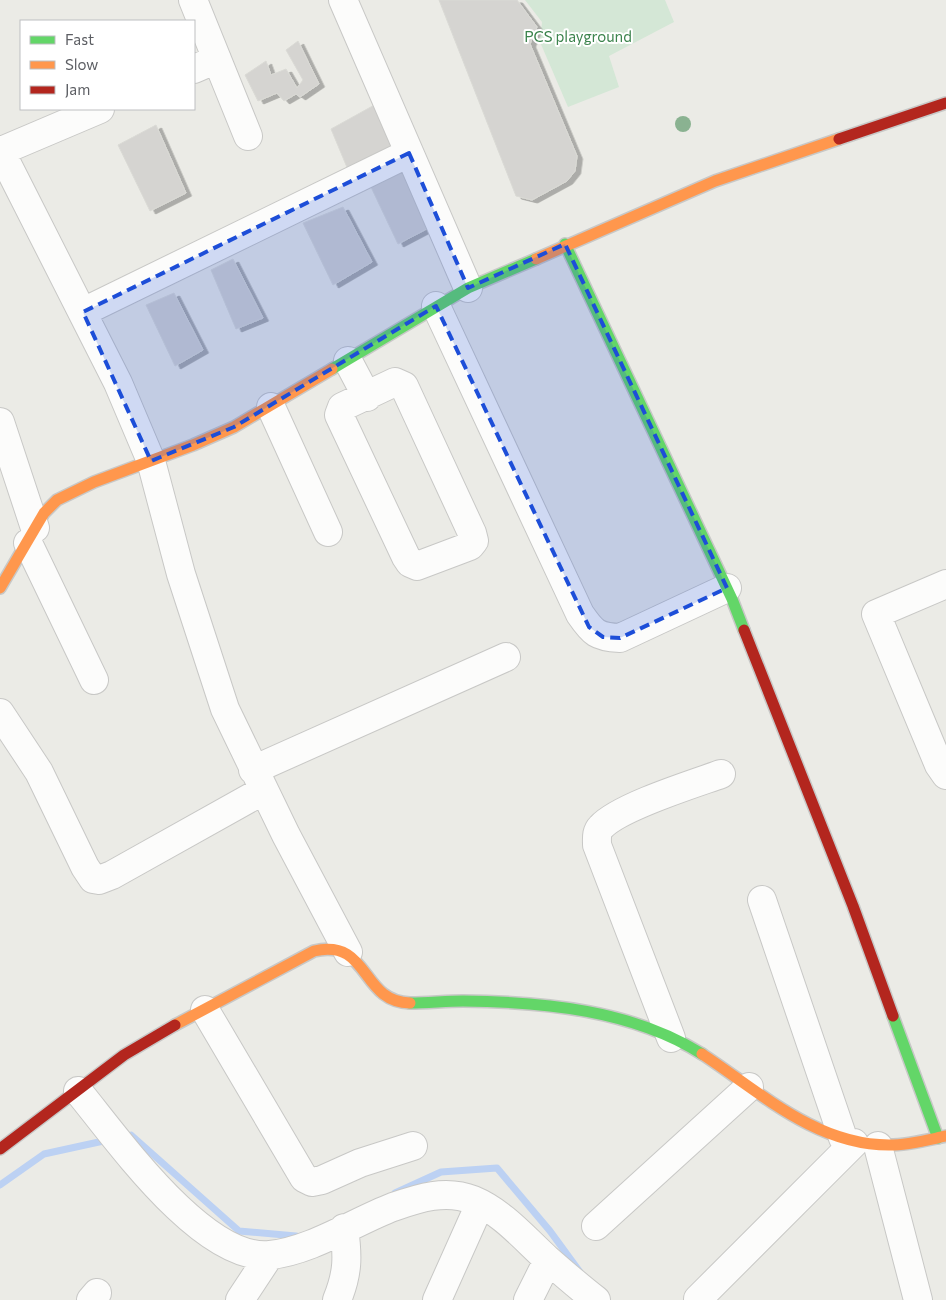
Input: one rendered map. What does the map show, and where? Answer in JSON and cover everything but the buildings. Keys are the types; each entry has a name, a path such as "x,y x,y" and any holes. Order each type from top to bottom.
{"street":[{"path":"193,0 205,64 248,136"},
{"path":"343,0 468,288"},
{"path":"0,588 44,513 70,492 234,427 271,407 468,288 565,244 715,181 946,103"},
{"path":"98,110 0,151 84,312 118,382 151,461 181,574 225,709 258,780 348,952 373,985 385,996 398,1002 501,1002 569,1010 647,1026 710,1059 748,1087 796,1118 859,1142 904,1144 942,1137 727,588 565,244"},
{"path":"84,312 409,153"},
{"path":"436,306 580,614 589,627 603,638 620,638 727,588"},
{"path":"348,360 367,397"},
{"path":"395,382 404,386 472,533 474,541 470,546 417,566 410,563 406,558 340,415 342,407 367,397 395,382"},
{"path":"271,407 328,532"},
{"path":"0,422 32,535 94,680"},
{"path":"946,584 876,614 939,765 946,775"},
{"path":"0,713 39,772 85,867 93,879 99,880 112,875 258,780 506,657"},
{"path":"671,1038 597,845 596,834 601,827 632,808 721,774"},
{"path":"762,900 859,1142 918,1300"},
{"path":"0,1149 124,1055 157,1034 314,951 327,947 348,952"},
{"path":"205,1010 304,1178 312,1182 322,1180 360,1163 413,1146"},
{"path":"596,1226 748,1087"},
{"path":"78,1091 166,1196 189,1219 235,1248 252,1255 269,1256 290,1252 425,1196 450,1195 480,1204 496,1213 596,1300"},
{"path":"698,1299 859,1142"},
{"path":"437,1300 480,1204"},
{"path":"336,1300 346,1275 348,1257 344,1228"},
{"path":"240,1300 269,1256"},
{"path":"528,1300 548,1260"}],"highlighted area":[{"path":"409,153 468,288 565,244 727,588 620,638 603,637 589,627 436,306 234,427 151,461 83,312"}],"green space":[{"name":"PCS playground","path":"525,0 665,0 674,22 609,56 619,87 568,107 540,42 542,22"}],"waterway":[{"path":"124,1137 131,1135 239,1231 296,1236"},
{"path":"0,1185 44,1154 108,1140"},
{"path":"395,1193 441,1172 497,1168 550,1231 580,1272"}],"traffic: fast":[{"path":"565,244 732,599 744,630"},
{"path":"332,369 468,288 536,259"},
{"path":"410,1003 494,1002 587,1011 647,1027 675,1039 702,1054"},
{"path":"893,1016 938,1138"}],"traffic: slow":[{"path":"536,259 715,181 839,139"},
{"path":"0,588 44,513 57,500 94,482 193,445 234,427 332,369"},
{"path":"175,1025 314,951 332,949 346,954 356,961 382,993 394,1000 410,1003"},
{"path":"702,1054 790,1114 837,1136 862,1143 889,1145 946,1136"}],"traffic: jam":[{"path":"839,139 946,103"},
{"path":"744,630 853,906 893,1016"},
{"path":"0,1149 124,1055 175,1025"}]}
